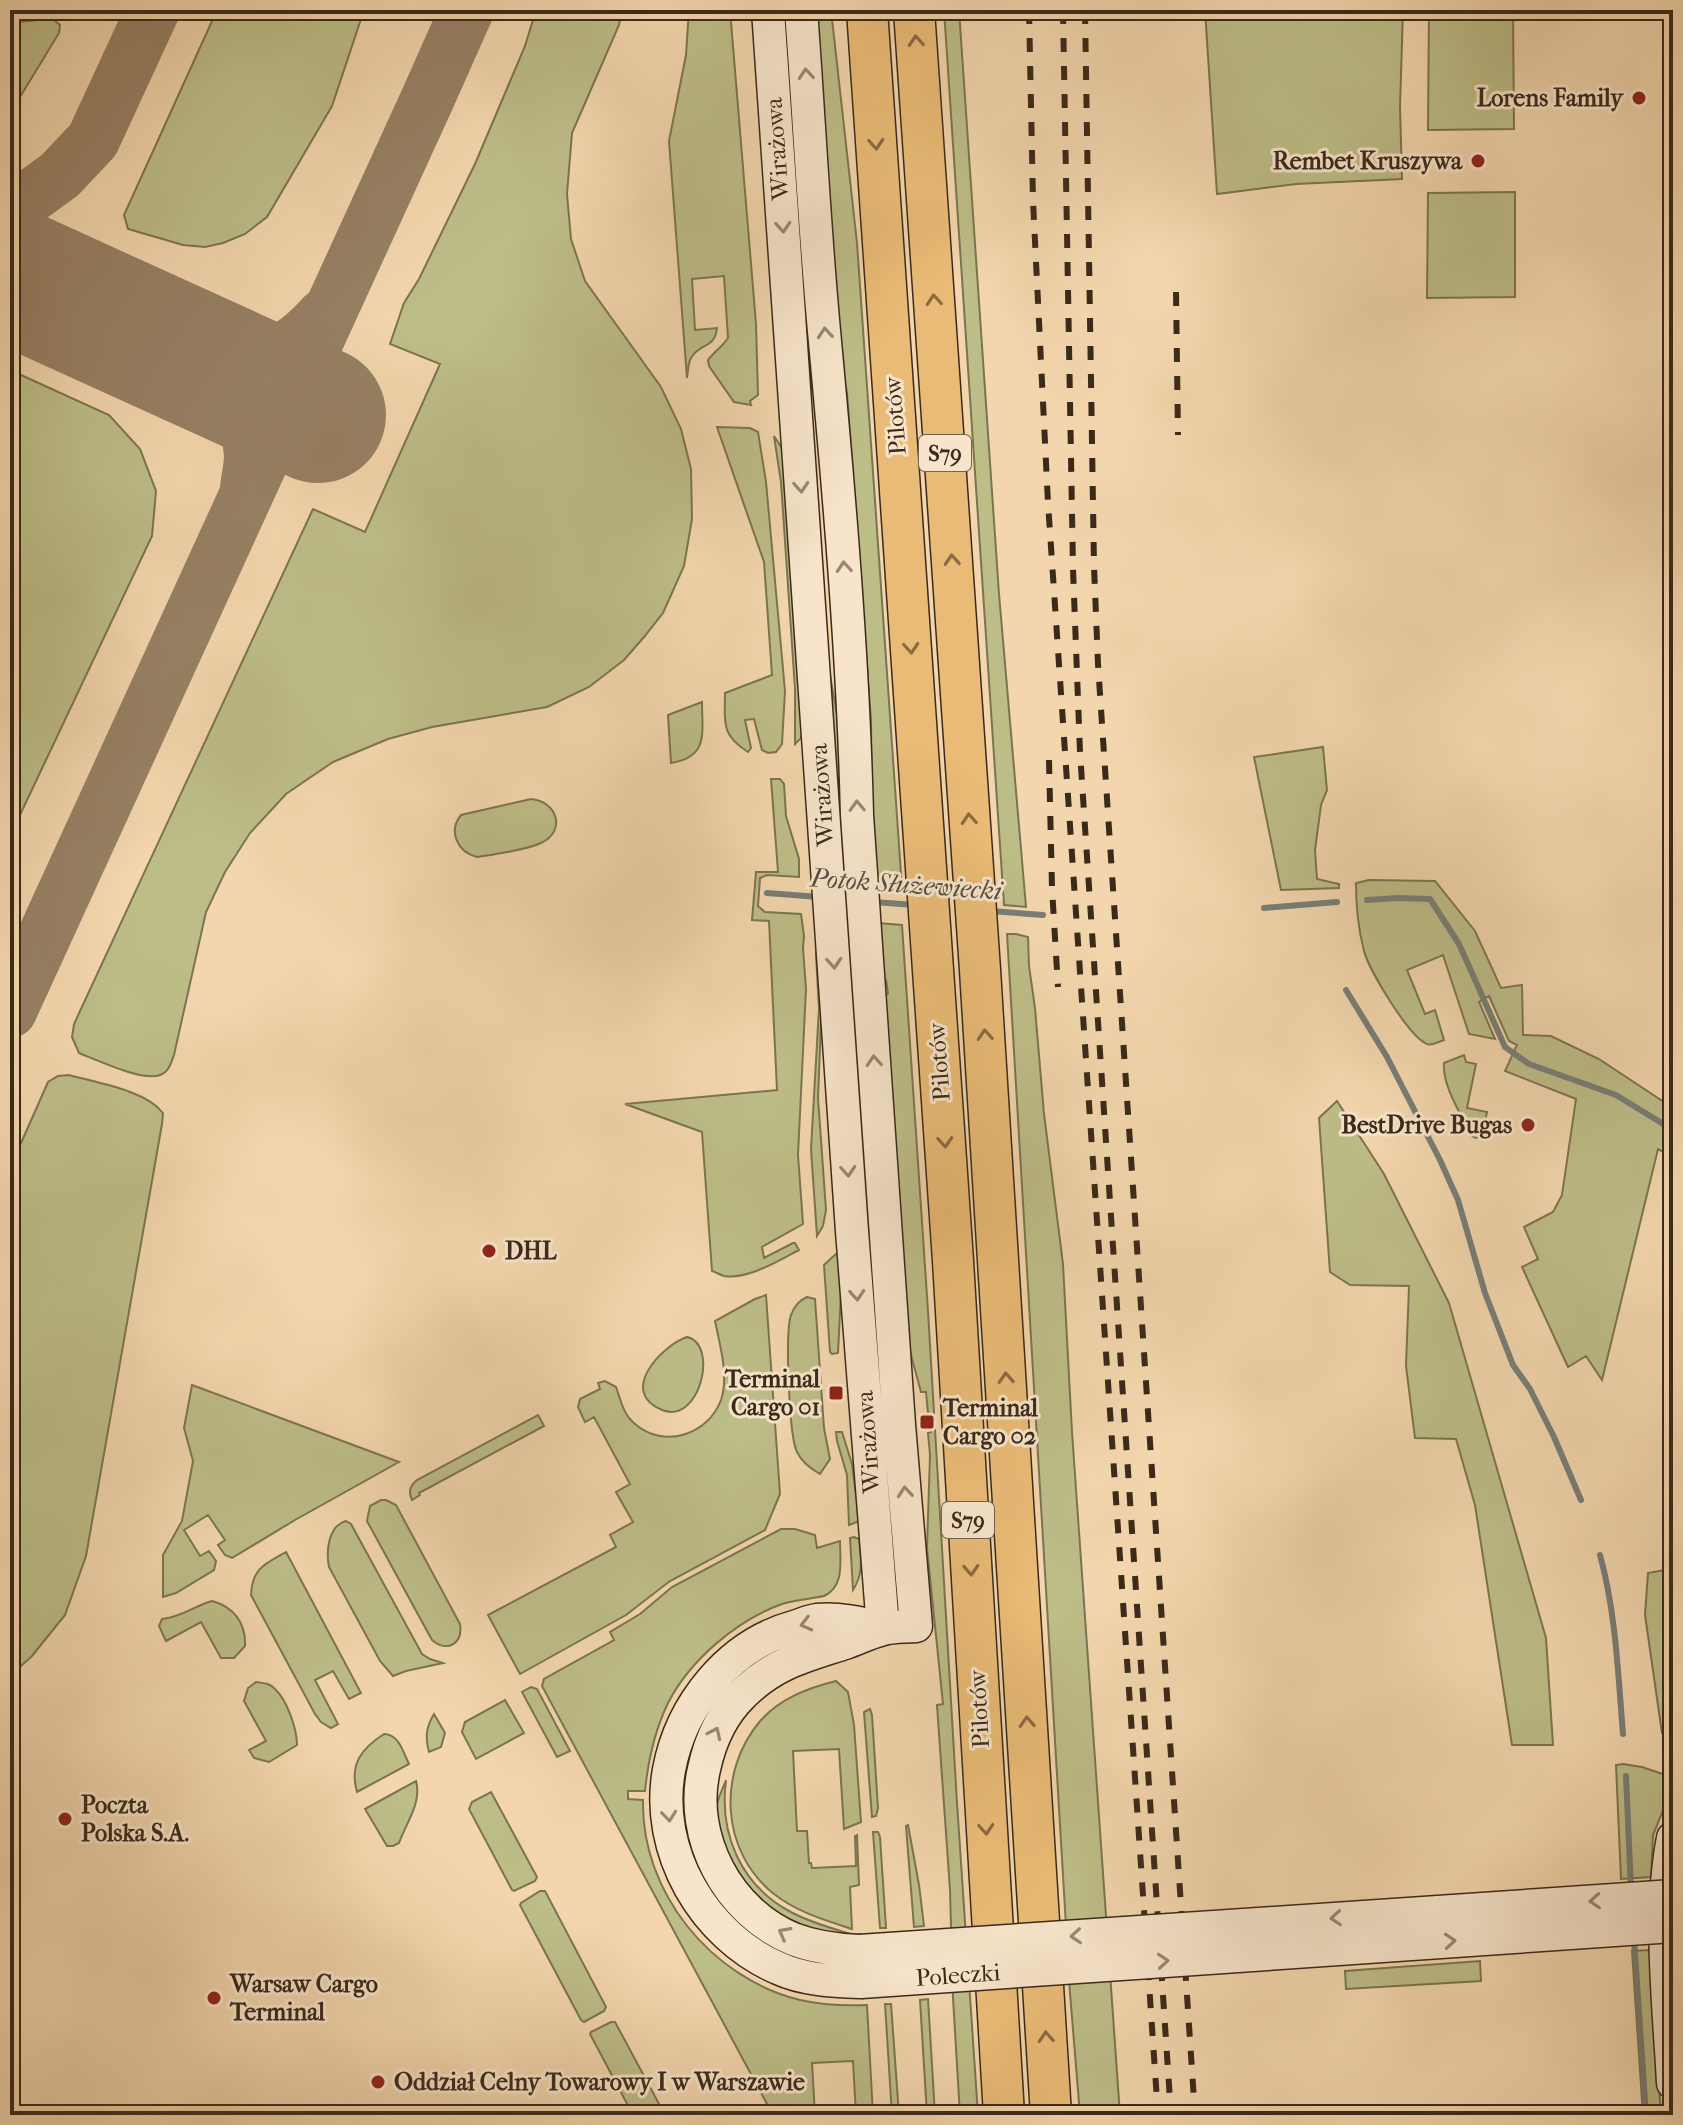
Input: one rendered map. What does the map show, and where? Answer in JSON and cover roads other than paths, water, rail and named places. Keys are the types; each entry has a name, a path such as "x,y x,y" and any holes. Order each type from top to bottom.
{"highway":[{"name":"Pilotów","path":"867,10 953,1261 1004,2115"},
{"name":"Pilotów","path":"914,10 976,914 1051,2115"}],"main road":[{"name":"Wirażowa","path":"768,10 861,1359 883,1628"},
{"name":"Wirażowa","path":"801,10 840,506 864,919 916,1626"},
{"name":"Poleczki","path":"916,1626 883,1628 853,1621 816,1620 775,1632 732,1659 700,1695 681,1728 668,1771 667,1810 673,1846 683,1876 707,1914 738,1945 777,1968 832,1981 860,1966 1673,1896"},
{"path":"1673,1838 1666,1919 1673,2083"},
{"name":"Poleczki","path":"860,1966 1673,1926"}],"waterway":[{"name":"Potok Służewiecki","path":"767,893 819,897"},
{"name":"Potok Służewiecki","path":"1367,900 1430,899 1459,944 1505,1047 1529,1064 1616,1095 1673,1130"},
{"name":"Potok Służewiecki","path":"874,902 915,905"},
{"name":"Potok Służewiecki","path":"1264,908 1337,902"},
{"name":"Potok Służewiecki","path":"990,911 1043,915"},
{"path":"1346,990 1387,1057 1440,1160 1458,1200 1485,1293 1513,1365 1530,1389 1581,1500"},
{"path":"1600,1555 1613,1621 1623,1734"},
{"path":"1626,1776 1631,1888"},
{"path":"1634,1939 1646,2115"}],"railway":[{"path":"1029,10 1033,201 1048,503 1158,2115"},
{"path":"1063,10 1073,569 1080,752 1171,2115"},
{"path":"1085,10 1098,664 1195,2115"},
{"path":"1176,292 1178,435"},
{"path":"1049,760 1058,987"}],"place":[{"name":"Lorens Family","path":"1639,98"},
{"name":"Rembet Kruszywa","path":"1478,161"},
{"name":"BestDrive Bugas","path":"1528,1125"},
{"name":"DHL","path":"489,1251"},
{"name":"Terminal Cargo 01","path":"836,1393"},
{"name":"Terminal Cargo 02","path":"927,1422"},
{"name":"Poczta Polska S.A.","path":"65,1819"},
{"name":"Warsaw Cargo Terminal","path":"214,1998"},
{"name":"Oddział Celny Towarowy I w Warszawie","path":"378,2082"}]}
